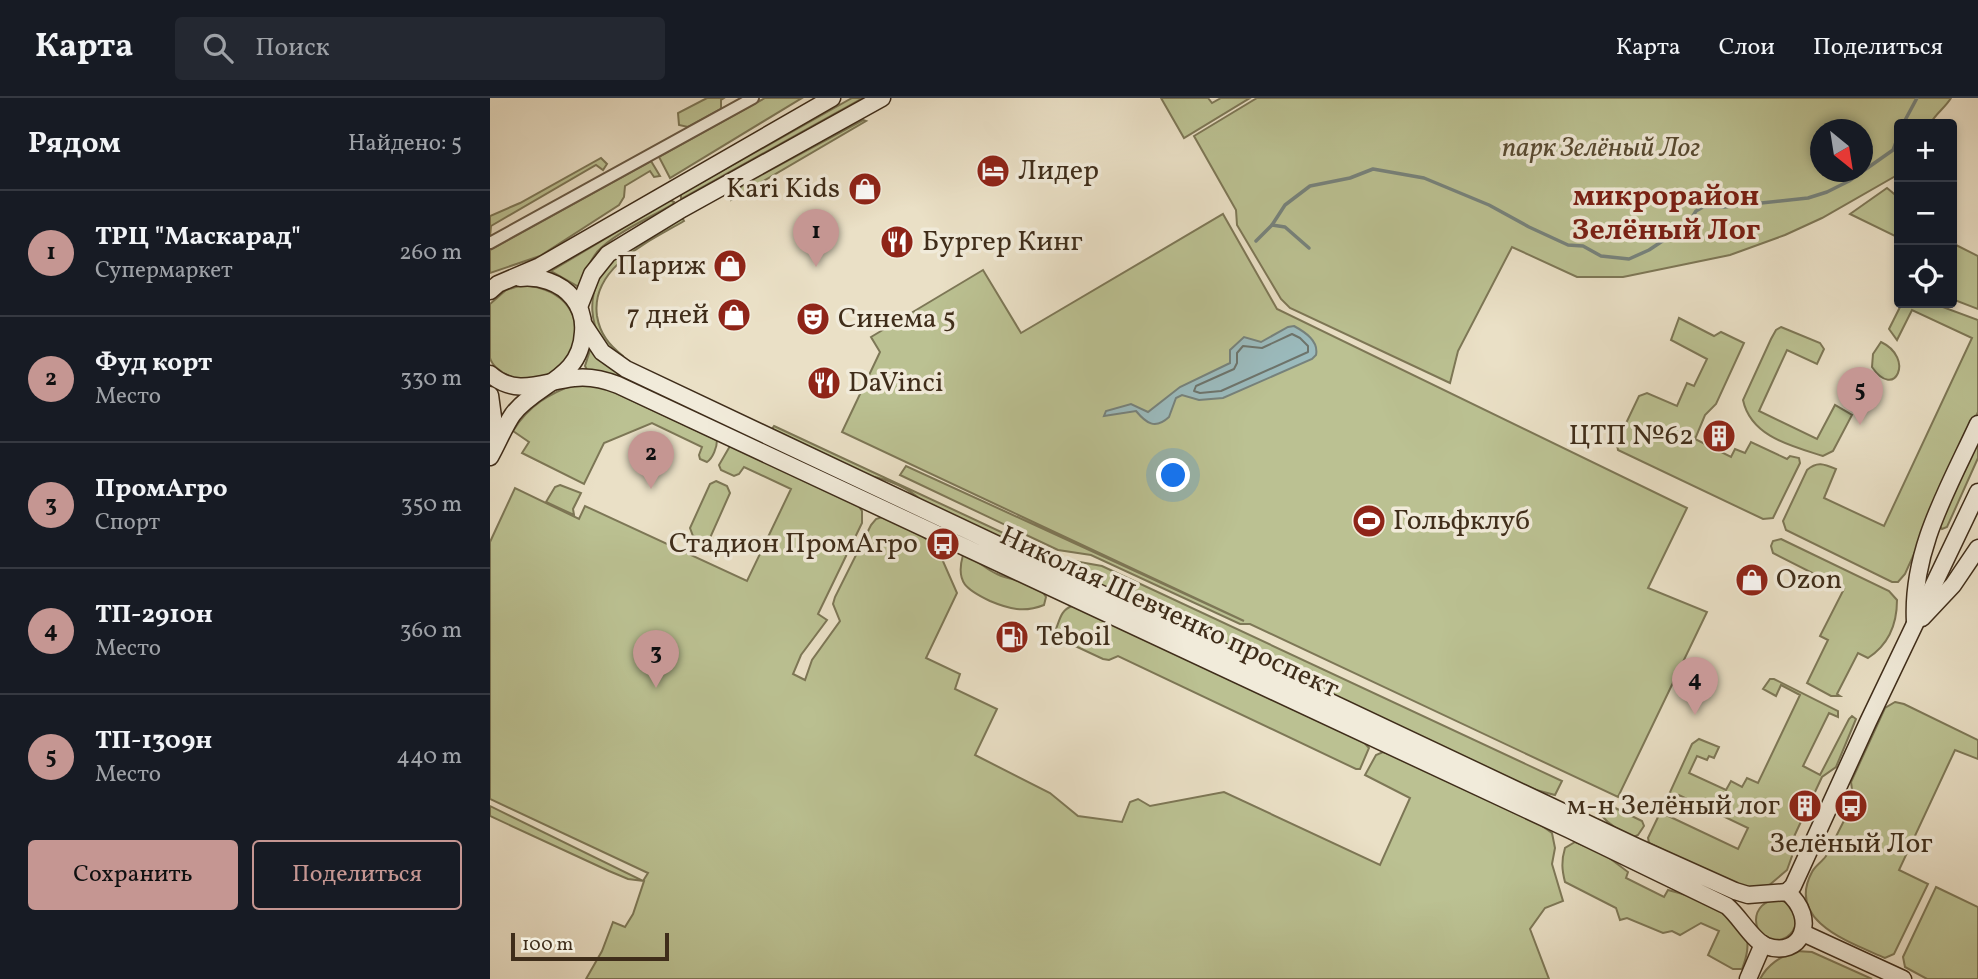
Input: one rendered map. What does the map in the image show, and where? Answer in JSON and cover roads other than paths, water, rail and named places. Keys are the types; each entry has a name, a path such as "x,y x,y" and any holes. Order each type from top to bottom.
{"main road":[{"path":"493,287 550,260 832,98"},
{"path":"579,307 598,264 618,247 882,98"},
{"path":"490,458 512,416 524,402 567,372 583,343 584,325 579,307 565,290 551,282 532,277 514,278"},
{"name":"Николая Шевченко проспект","path":"584,325 601,352 626,369 1727,906 1750,930"},
{"name":"Николая Шевченко проспект","path":"490,374 509,385 524,388 589,377 618,384 1068,586 1637,848 1735,891 1748,895 1763,894"},
{"path":"490,395 493,417 490,458"},
{"path":"1915,624 1914,598 1922,555 1933,522 1978,424"},
{"path":"1787,892 1803,909 1803,933 1796,942 1788,946 1777,948 1763,944 1750,930 1748,921 1751,907 1763,894 1787,892 1793,886 1978,492"},
{"path":"1915,624 1934,608 1953,586 1978,548"},
{"path":"1803,933 1903,979"},
{"path":"1748,979 1763,944"}],"street":[{"path":"490,243 752,98"},
{"path":"802,115 816,98"}],"water":[{"path":"1294,326 1313,341 1316,355 1312,359 1223,398 1199,400 1182,395 1176,398 1169,417 1159,423 1147,422 1136,411 1104,416 1106,411 1131,404 1148,412 1180,387 1230,363 1230,350 1244,337 1261,342"}],"waterway":[{"path":"1906,119 1917,98"},
{"path":"1256,241 1272,225 1285,205 1310,186 1350,178 1373,169 1424,178 1489,205 1568,245 1583,246 1601,256 1629,259 1649,250 1688,224 1696,211 1703,207 1808,198 1849,181 1894,147"},
{"path":"1272,225 1285,227 1309,248"}],"place":[{"name":"Лидер","path":"993,171"},
{"name":"Kari Kids","path":"865,189"},
{"name":"Бургер Кинг","path":"897,242"},
{"name":"Париж","path":"730,266"},
{"name":"ТРЦ \"Маскарад\"","path":"816,267"},
{"name":"7 дней","path":"734,315"},
{"name":"Синема 5","path":"813,319"},
{"name":"DaVinci","path":"824,383"},
{"name":"ТП-1309н","path":"1860,425"},
{"name":"ЦТП №62","path":"1719,436"},
{"name":"Фуд корт","path":"651,489"},
{"name":"Гольфклуб","path":"1369,521"},
{"name":"Стадион ПромАгро","path":"943,544"},
{"name":"Ozon","path":"1752,580"},
{"name":"Teboil","path":"1012,637"},
{"name":"ПромАгро","path":"656,688"},
{"name":"ТП-2910н","path":"1695,715"},
{"name":"м-н Зелёный лог","path":"1805,806"},
{"name":"Зелёный Лог","path":"1851,806"}],"district":[{"name":"микрорайон Зелёный Лог","path":"1666,214"}],"park label":[{"name":"парк Зелёный Лог","path":"1601,148"}]}
